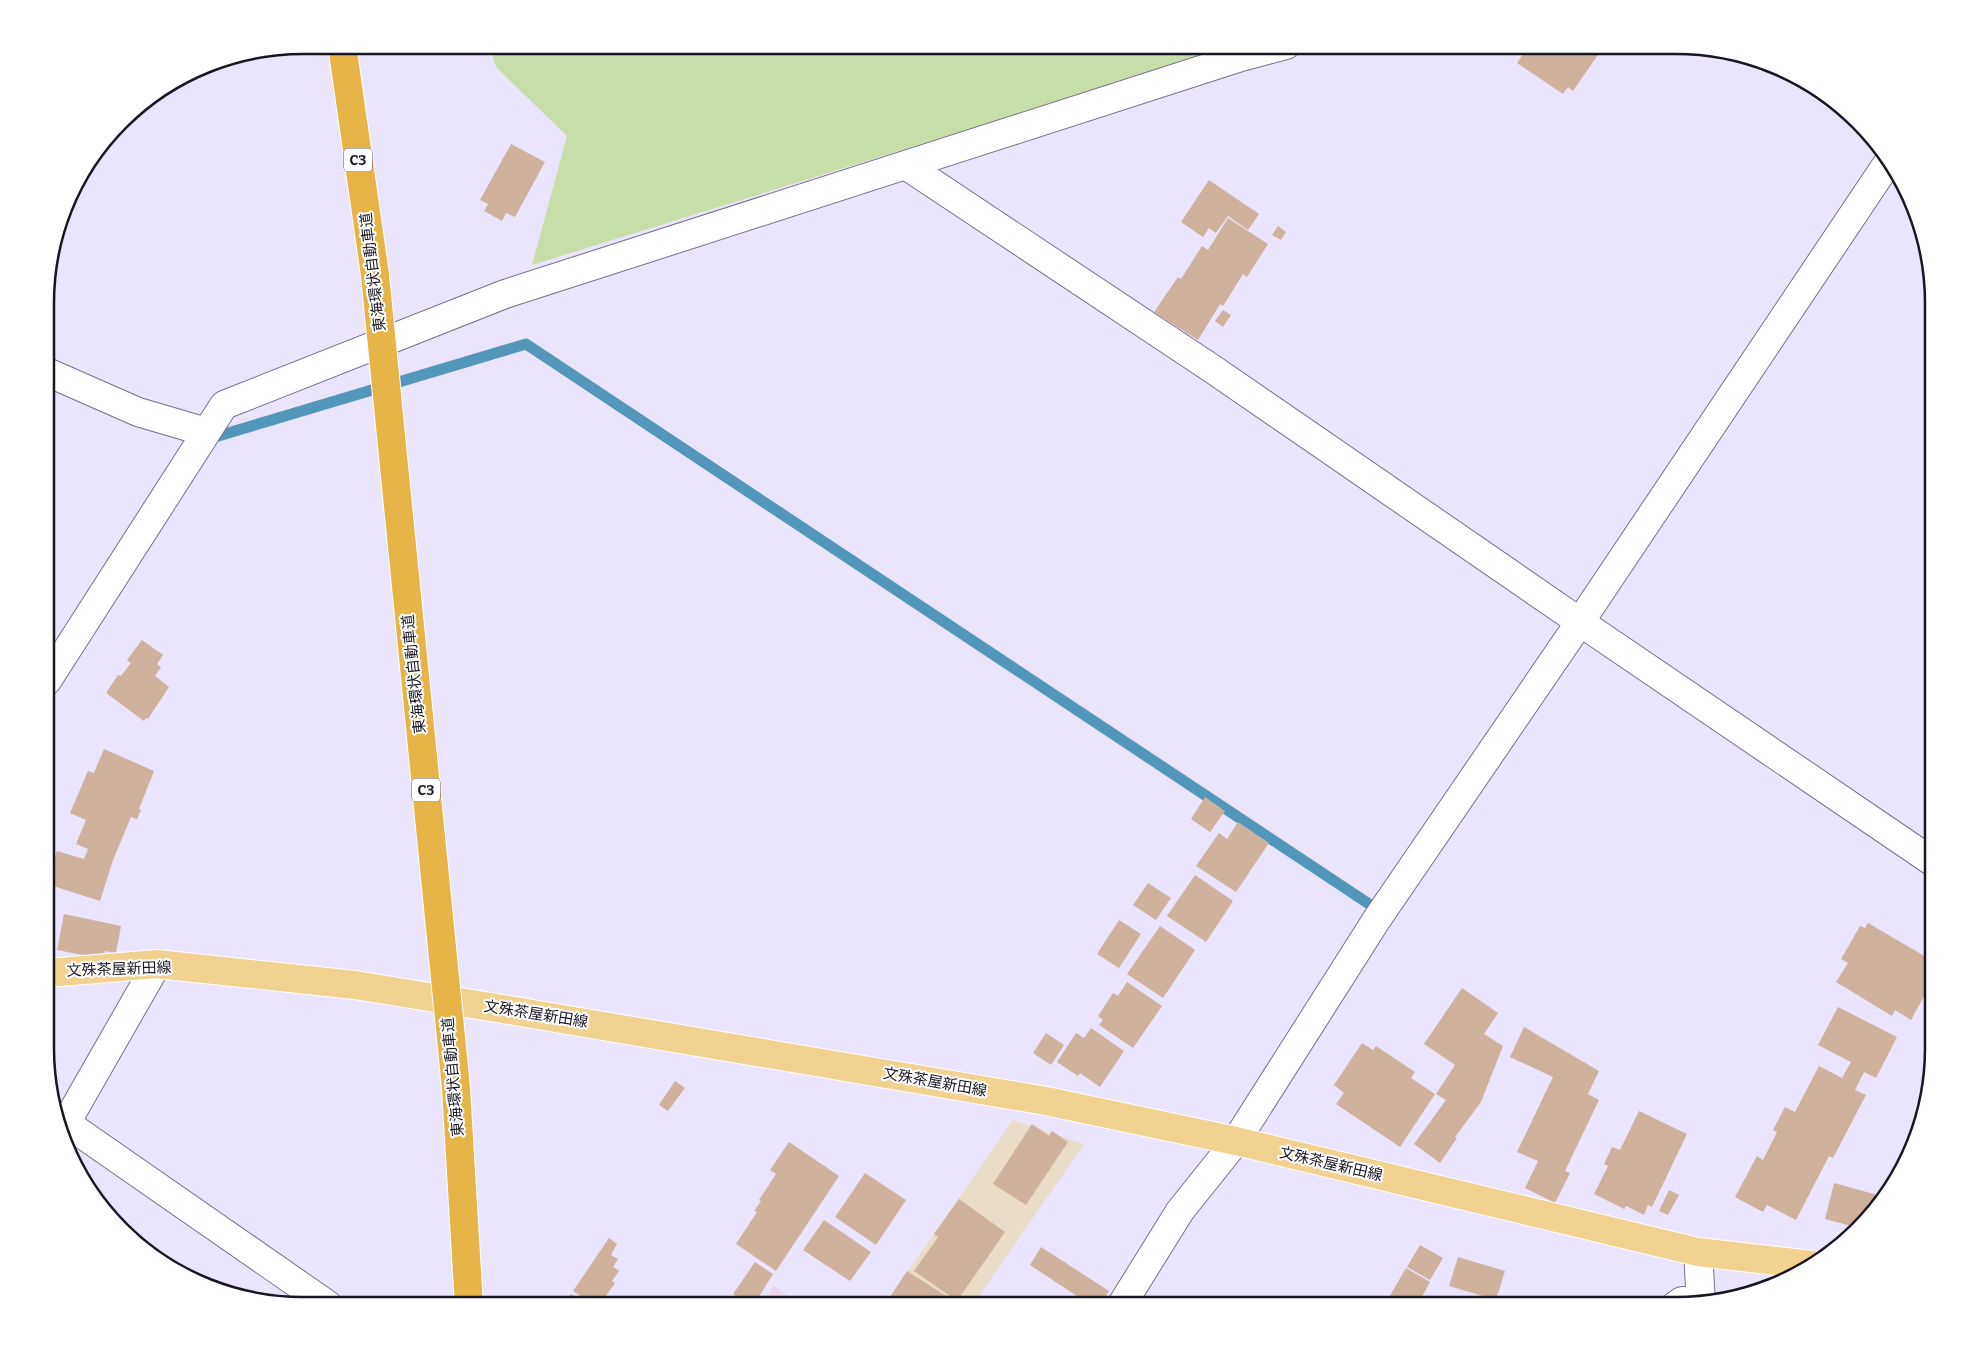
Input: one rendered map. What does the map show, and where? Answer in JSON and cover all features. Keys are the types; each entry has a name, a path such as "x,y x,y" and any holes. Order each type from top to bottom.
{"highway":[{"name":"東海環状自動車道","path":"343,54 374,275 456,1088 468,1297"}],"main road":[{"name":"文殊茶屋新田線","path":"54,972 157,964 356,985 424,996 1036,1099 1236,1141 1698,1252 1801,1264"}],"street":[{"path":"54,670 224,405 505,294 1252,54"},
{"path":"906,166 1214,370 1580,622 1925,856"},
{"path":"1126,1297 1180,1211 1236,1141 1377,919 1580,622 1885,167"},
{"path":"54,375 138,412 206,432"},
{"path":"157,964 66,1123 315,1297"},
{"path":"1693,1297 1698,1252"}],"shaded area":[{"path":"1013,1120 1084,1144 978,1297 890,1297"},
{"path":"774,1286 789,1297 767,1297"}],"green space":[{"path":"492,54 1211,54 532,265 567,136 496,67"}],"building":[{"path":"1523,54 1598,54 1573,91 1568,87 1563,94 1517,63"},
{"path":"511,144 545,162 515,217 506,213 502,221 484,211 488,204 480,200"},
{"path":"1209,180 1259,214 1248,230 1228,216 1216,233 1209,228 1203,237 1181,222"},
{"path":"1228,218 1268,244 1247,277 1243,274 1223,306 1220,304 1198,340 1154,312 1178,277 1181,279 1202,246 1208,250"},
{"path":"1278,226 1286,232 1281,240 1272,235"},
{"path":"1223,310 1231,315 1223,327 1215,321"},
{"path":"142,640 163,655 157,664 161,667 155,676 169,687 148,719 146,718 144,721 106,693 118,675 121,676 131,663 127,660"},
{"path":"104,749 154,771 137,819 131,817 113,860 100,901 54,886 54,860 57,851 84,859 88,849 76,844 86,820 70,813 88,771 94,773"},
{"path":"1205,797 1225,811 1210,832 1191,819"},
{"path":"1238,822 1269,843 1236,892 1196,866 1219,833 1227,839"},
{"path":"1195,875 1233,901 1206,942 1167,916"},
{"path":"1148,883 1171,898 1156,920 1133,905"},
{"path":"64,914 121,926 116,953 105,951 103,959 57,950"},
{"path":"1119,920 1141,934 1119,968 1097,954"},
{"path":"1868,923 1925,956 1925,995 1911,1020 1895,1010 1892,1016 1836,982 1848,963 1841,959 1860,926 1865,928"},
{"path":"1160,926 1195,950 1163,998 1127,974"},
{"path":"1127,982 1162,1006 1133,1048 1099,1025 1103,1020 1098,1016 1113,993 1118,996"},
{"path":"1462,988 1498,1013 1484,1034 1503,1046 1481,1102 1455,1137 1457,1138 1440,1163 1414,1144 1446,1100 1436,1094 1455,1065 1424,1044"},
{"path":"1838,1007 1897,1037 1876,1078 1864,1072 1855,1090 1866,1095 1833,1158 1829,1156 1796,1220 1767,1205 1763,1212 1735,1197 1757,1156 1763,1160 1777,1132 1773,1130 1785,1107 1795,1112 1819,1066 1842,1078 1851,1062 1818,1045"},
{"path":"1524,1027 1599,1071 1588,1094 1599,1100 1565,1171 1570,1173 1555,1203 1525,1188 1538,1161 1517,1152 1553,1077 1510,1057"},
{"path":"1091,1028 1124,1051 1100,1087 1080,1073 1078,1076 1057,1062 1076,1033 1084,1038"},
{"path":"1046,1033 1064,1045 1051,1065 1033,1053"},
{"path":"1362,1043 1373,1050 1376,1046 1415,1072 1411,1078 1435,1094 1400,1147 1336,1104 1344,1093 1334,1085"},
{"path":"675,1081 685,1088 668,1111 659,1105"},
{"path":"1639,1111 1687,1134 1652,1207 1648,1205 1644,1215 1626,1206 1624,1209 1594,1194 1608,1166 1604,1164 1612,1147 1620,1150"},
{"path":"1032,1124 1049,1136 1052,1131 1068,1142 1026,1205 993,1184"},
{"path":"789,1142 839,1176 776,1271 736,1244 757,1212 754,1211 761,1201 759,1200 776,1174 770,1170"},
{"path":"865,1173 906,1200 876,1245 835,1217"},
{"path":"1834,1183 1878,1195 1864,1213 1850,1226 1825,1219"},
{"path":"1669,1190 1679,1195 1668,1215 1659,1211"},
{"path":"959,1199 1005,1232 960,1297 951,1297 914,1271 938,1237 934,1234"},
{"path":"824,1220 871,1252 850,1281 803,1250"},
{"path":"609,1238 617,1244 611,1255 618,1259 613,1267 619,1271 612,1281 615,1283 605,1297 582,1297 573,1291"},
{"path":"1420,1245 1443,1258 1430,1280 1407,1267"},
{"path":"1041,1247 1109,1291 1105,1297 1078,1297 1030,1265"},
{"path":"1458,1257 1505,1271 1497,1297 1486,1297 1449,1286"},
{"path":"755,1262 773,1274 759,1297 738,1297 733,1294"},
{"path":"1406,1268 1430,1282 1422,1297 1389,1297"},
{"path":"907,1271 948,1297 890,1297"}],"waterway":[{"path":"208,439 526,344 1375,908"}]}
